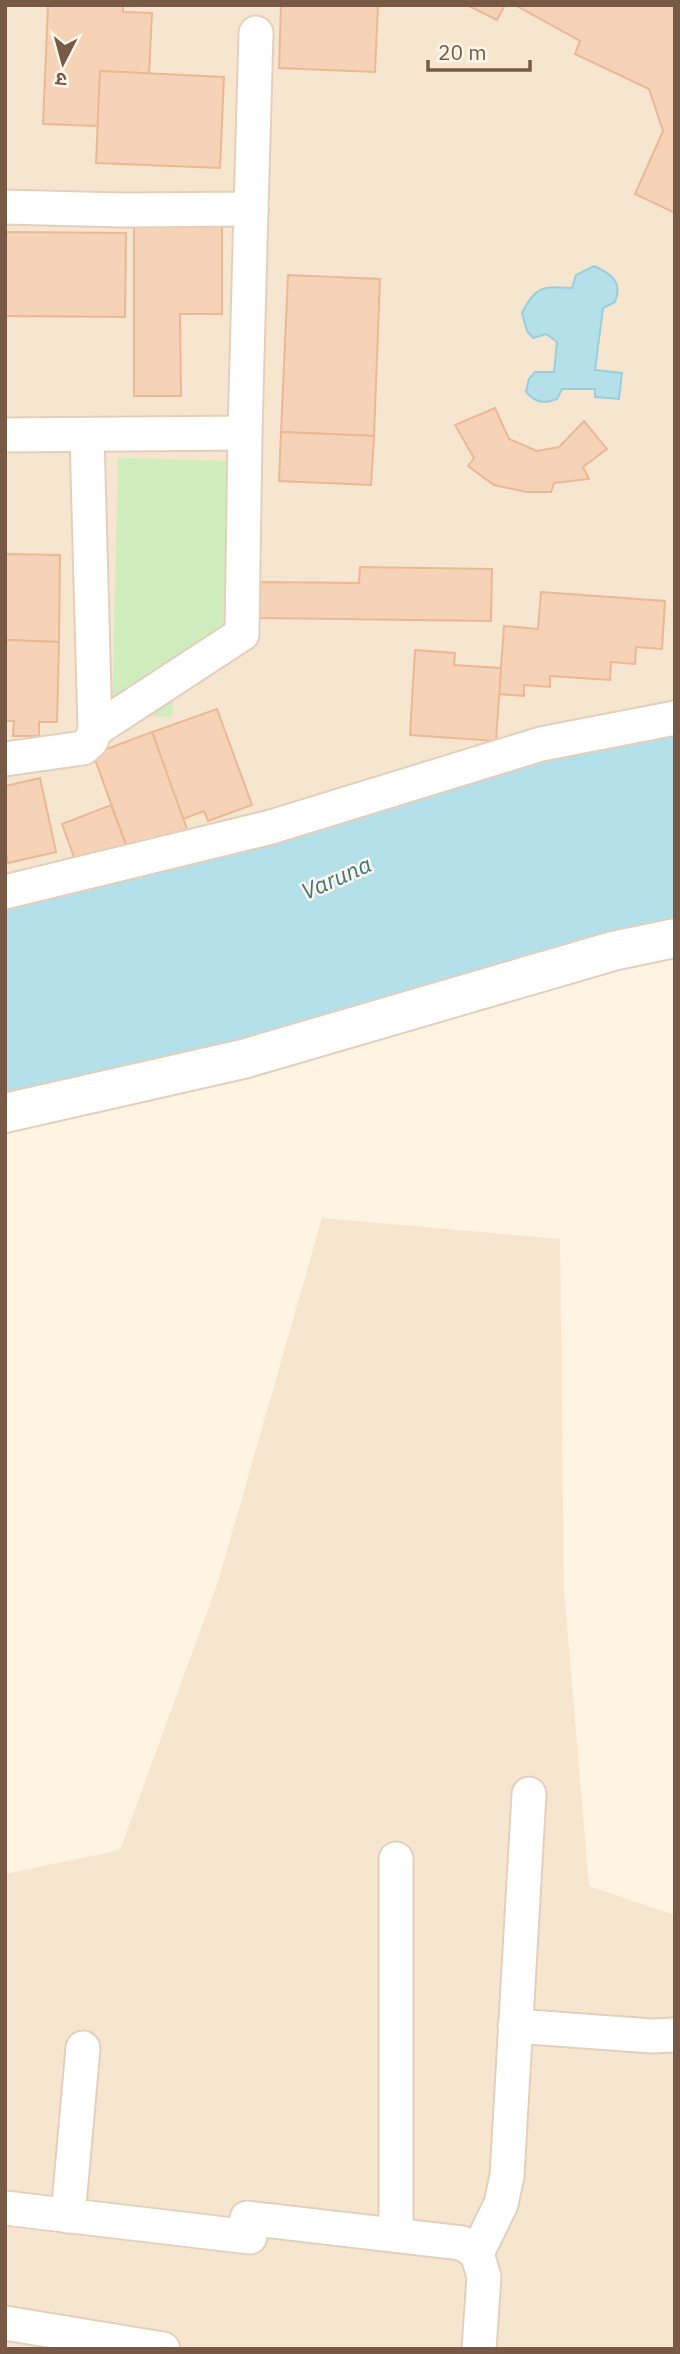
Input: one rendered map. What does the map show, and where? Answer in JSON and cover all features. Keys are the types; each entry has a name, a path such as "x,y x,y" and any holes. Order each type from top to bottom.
{"street":[{"path":"95,730 242,634 256,33"},
{"path":"5,207 251,209"},
{"path":"5,435 245,433"},
{"path":"5,759 83,748 91,741 95,730 87,436"},
{"path":"5,892 271,827 541,744 675,718"},
{"path":"5,1113 243,1059 612,951 675,938"},
{"path":"477,2253 501,2204 507,2176 529,1794"},
{"path":"396,1859 396,2235"},
{"path":"515,2026 652,2036 675,2035"},
{"path":"68,2216 83,2048"},
{"path":"5,2208 68,2216 396,2235 463,2243 477,2253 484,2277 479,2349"},
{"path":"5,2323 87,2343 163,2349"}],"shaded area":[{"path":"5,5 675,5 675,727 5,898"},
{"path":"322,1218 560,1239 564,1590 589,1886 675,1915 675,2349 5,2349 5,1874 120,1850 218,1582"}],"green space":[{"path":"118,458 230,461 225,647 175,684 172,717 112,715"}],"water":[{"path":"594,266 611,276 618,289 615,302 603,308 595,370 622,373 619,399 595,397 595,389 562,389 557,399 548,402 537,400 526,392 529,379 535,372 554,372 557,342 546,334 533,338 527,331 522,313 536,293 554,287 572,288 576,275"},
{"name":"Varuna","path":"675,727 675,925 5,1126 5,898"}],"building":[{"path":"48,5 123,5 123,12 152,13 149,74 100,71 98,126 43,124"},
{"path":"281,5 378,5 375,72 279,68"},
{"path":"467,5 505,5 497,20"},
{"path":"515,5 675,5 675,213 635,194 663,131 649,89 575,54 580,41"},
{"path":"100,71 224,77 220,168 96,163"},
{"path":"134,225 222,226 222,314 180,314 181,396 134,396"},
{"path":"5,232 126,233 125,317 5,316"},
{"path":"288,275 380,279 374,436 281,432"},
{"path":"495,408 509,439 537,451 559,447 584,421 607,449 583,467 589,479 554,483 551,492 526,492 494,485 468,466 474,458 455,425"},
{"path":"281,432 374,436 371,485 279,481"},
{"path":"5,554 60,555 59,642 5,640"},
{"path":"360,567 492,569 491,621 259,618 259,582 359,583"},
{"path":"541,592 665,601 662,649 636,647 635,664 611,662 610,680 550,676 550,687 524,685 524,696 499,694 504,626 538,629"},
{"path":"5,640 59,642 57,722 39,722 39,736 13,736 14,721 5,721"},
{"path":"415,650 455,653 454,665 501,668 496,741 410,735"},
{"path":"217,709 252,805 208,821 204,811 183,819 152,732"},
{"path":"152,732 188,832 129,853 93,754"},
{"path":"40,778 56,852 8,863 5,851 5,786"},
{"path":"111,805 129,853 79,871 62,824"}]}
